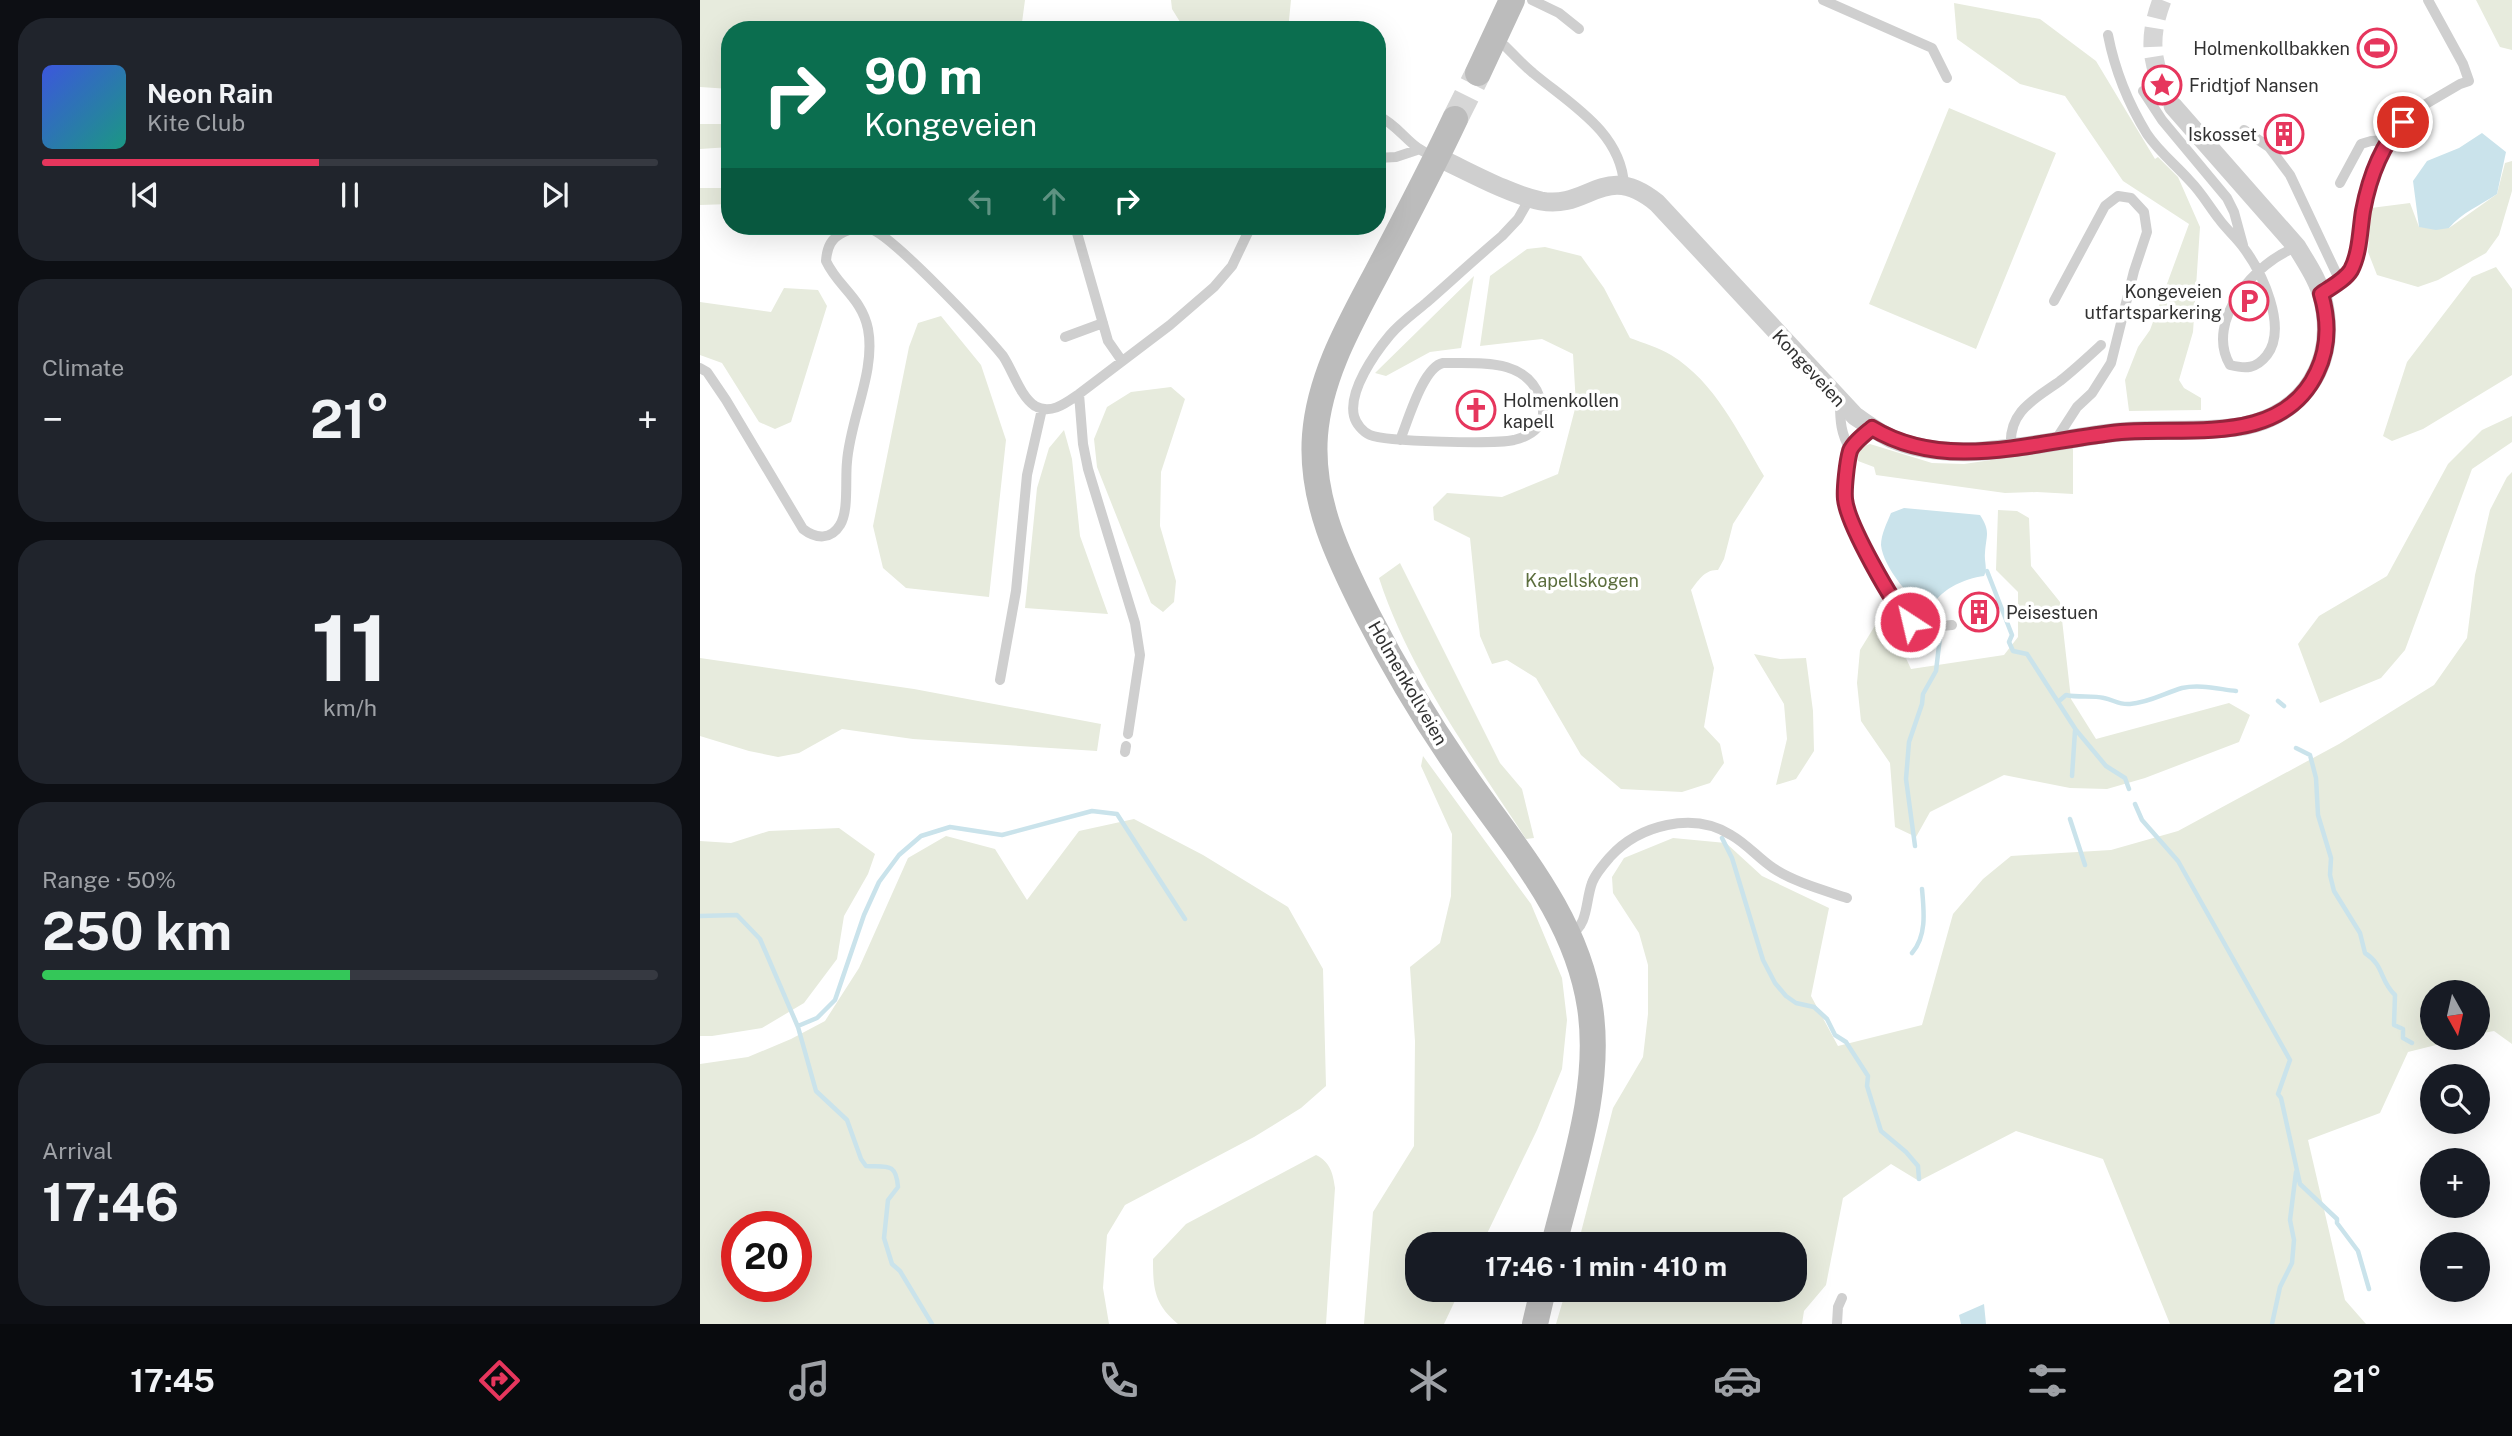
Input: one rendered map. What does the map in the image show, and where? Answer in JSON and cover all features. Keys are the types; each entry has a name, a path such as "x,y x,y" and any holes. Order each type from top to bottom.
{"main road":[{"path":"1478,74 1512,0"},
{"name":"Holmenkollveien","path":"1455,119 1427,154 1340,345 1319,406 1315,462 1319,494 1333,541 1350,580 1399,673 1463,774 1545,889 1570,935 1580,963 1590,1009 1592,1065 1587,1106 1557,1232"},
{"path":"1535,1324 1540,1302"}],"street":[{"name":"Kongeveien","path":"1624,185 1641,191 1657,203 1840,403 1872,428 1892,439 1937,451 1971,452 2122,432 2233,428 2254,424 2292,404 2309,387 2322,360 2327,328 2321,294 2312,270 2297,247 2173,106"},
{"path":"1427,154 1530,198 1547,201 1560,201 1604,187 1624,185"}],"lane":[{"path":"1532,0 1559,13 1578,29"},
{"path":"1823,0 1932,48 1947,78"},
{"path":"2321,294 2351,270 2369,186 2389,140 2407,115 2469,81 2463,64 2428,0"},
{"path":"2108,35 2120,80 2131,106 2150,137 2198,189 2245,249"},
{"path":"1505,46 1532,72 1575,105 1599,129 1614,148 1623,171 1624,185"},
{"path":"2143,91 2162,120 2227,198 2245,249 2257,271 2272,307 2277,328 2272,348 2261,362 2245,369 2230,365 2222,352 2223,336 2226,320 2234,304 2257,271 2279,254 2297,247"},
{"path":"1386,121 1427,154"},
{"path":"2244,130 2269,147 2290,175 2340,281"},
{"path":"2340,183 2361,144 2389,140"},
{"path":"1386,158 1427,154"},
{"path":"2054,301 2105,206 2118,196 2132,198 2144,212 2147,232 2120,324 2115,352 2092,393 2077,407 2054,441"},
{"path":"1400,440 1428,373 1437,364 1467,363 1523,372 1534,385 1543,408 1543,415 1536,429 1511,441 1400,440 1374,437 1364,431 1354,417 1354,404 1370,361 1392,333 1466,263 1506,231 1518,219 1530,198"},
{"path":"1495,227 1506,231"},
{"path":"700,368 707,372 733,410 803,529 817,537 833,533 844,516 847,458 870,345 862,312 853,295 828,265 826,258 828,247 839,235"},
{"path":"880,235 937,287 1003,358 1029,400 1042,409 1060,406 1079,394 1196,304 1232,266 1244,235"},
{"path":"1078,235 1108,341 1122,361"},
{"path":"1065,337 1103,323"},
{"path":"2011,447 2013,426 2029,402 2101,345"},
{"path":"1079,394 1085,457 1135,623 1140,648 1128,734"},
{"path":"1840,403 1843,437 1850,449 1844,497 1854,528 1899,608 1910,622 1922,628 1952,625"},
{"path":"1000,680 1016,591 1027,475 1042,409"},
{"path":"1850,449 1872,428"},
{"path":"1570,935 1578,931 1584,921 1593,879 1610,857 1640,834 1669,825 1703,825 1725,831 1780,872 1847,898"},
{"path":"1837,1324 1838,1307 1842,1298"}],"green space":[{"path":"700,0 1025,0 1022,21 721,21 721,88 700,87"},
{"path":"1171,0 1291,0 1289,21 1179,21 1172,9"},
{"path":"2476,0 2512,0 2512,50 2500,47"},
{"path":"1954,3 2040,19 2096,61 2155,159 2158,157 2178,177 2200,227 2193,332 2179,380 2184,388 2201,398 2201,410 2129,411 2125,380 2138,347 2150,330 2189,224 2123,181 2065,96 2020,84 1957,39"},
{"path":"1949,108 2056,153 1976,349 1869,304"},
{"path":"700,124 721,124 721,148 700,149"},
{"path":"2512,161 2512,191 2499,235 2486,253 2438,280 2418,287 2377,275 2368,252 2371,208 2410,203 2419,227 2449,228 2497,194 2505,163"},
{"path":"700,188 721,188 721,204 700,205"},
{"name":"Kapellskogen","path":"1545,247 1581,256 1604,288 1630,338 1671,355 1700,379 1735,425 1764,476 1733,524 1724,559 1718,570 1713,570 1699,579 1691,590 1714,668 1704,727 1720,744 1724,763 1710,783 1682,792 1621,789 1581,755 1536,678 1507,660 1492,664 1480,636 1470,538 1434,520 1433,507 1447,493 1502,497 1558,474 1576,405 1573,354 1542,339 1480,346 1490,276 1527,249"},
{"path":"2496,267 2512,289 2512,375 2423,429 2392,441 2383,436 2407,362 2472,277"},
{"path":"1474,276 1461,348 1430,352 1386,376 1375,373"},
{"path":"784,288 818,290 827,306 791,422 775,429 759,422 722,363 700,355 700,302 771,312"},
{"path":"941,316 981,365 1006,440 989,597 906,588 883,568 873,526 909,347 918,323"},
{"path":"1171,387 1185,399 1161,472 1160,526 1176,581 1174,602 1163,612 1151,603 1097,467 1094,439 1107,407 1131,392"},
{"path":"2512,416 2512,442 2472,469 2405,650 2381,678 2320,703 2298,644 2319,616 2387,576 2448,464 2482,430"},
{"path":"1064,430 1072,459 1080,536 1108,614 1025,608 1037,488 1049,448"},
{"path":"1870,444 1932,463 1964,464 2073,448 2073,494 2005,493 1876,475 1874,467 1858,461 1859,448"},
{"path":"2512,472 2512,1044 2494,1031 2490,1032 2490,980 2420,980 2420,1049 2408,1052 2380,1113 2308,1140 2345,1300 2366,1324 2170,1324 2103,1159 2016,1131 1919,1181 1891,1164 1843,1198 1826,1285 1804,1311 1802,1324 1556,1324 1562,1302 1807,1302 1807,1232 1581,1232 1613,1108 1643,1057 1648,1014 1648,965 1639,933 1613,893 1612,877 1624,858 1673,838 1726,843 1762,876 1829,908 1811,996 1838,1046 1922,1025 1953,914 1983,879 2011,856 2111,850 2178,831 2339,744 2434,685 2467,638 2475,575 2490,510"},
{"path":"1998,510 2017,511 2029,518 2031,566 2060,602 2071,699 2096,739 2229,703 2250,715 2239,742 2145,778 2107,789 2070,788 2004,775 1930,812 1916,837 1895,827 1890,763 1861,721 1857,683 1860,650 1884,611 1911,669 2004,655 2018,637 2018,592 1996,570"},
{"path":"1400,563 1500,763 1522,789 1534,838 1526,839 1444,713 1407,647 1379,578"},
{"path":"1754,654 1780,659 1806,658 1813,711 1814,751 1796,779 1776,785 1787,739 1784,704"},
{"path":"700,658 914,689 1101,724 1097,751 913,739 842,729 799,753 778,757 749,751 700,736"},
{"path":"1423,756 1531,904 1562,978 1567,1020 1562,1069 1537,1130 1488,1232 1405,1232 1405,1302 1454,1302 1444,1324 1364,1324 1373,1212 1414,1146 1415,1041 1410,967 1440,943 1451,896 1452,834 1421,766"},
{"path":"1134,819 1203,855 1288,907 1323,969 1326,1086 1301,1108 1254,1137 1125,1205 1107,1235 1103,1288 1109,1324 700,1324 700,1064 748,1057 825,1021 859,968 908,858 946,836 995,849 1027,900 1079,831"},
{"path":"839,828 875,854 868,874 844,916 837,959 804,1003 762,1028 700,1036 700,841 731,843 769,831"},
{"path":"1316,1155 1330,1168 1335,1188 1326,1324 1178,1324 1170,1317 1156,1295 1153,1259 1186,1224"}],"water":[{"path":"2482,133 2506,152 2497,194 2465,214 2449,228 2436,230 2419,227 2413,181 2427,161 2459,148"},
{"path":"1904,508 1980,515 1987,530 1984,576 1952,587 1938,597 1930,611 1915,600 1900,583 1883,554 1882,537 1891,513"},
{"path":"1984,1304 1986,1324 1961,1324 1959,1315"}],"waterway":[{"path":"1987,571 2012,635 2009,642 2013,651 2027,654 2076,730 2106,766 2125,778 2129,789"},
{"path":"1915,846 1906,779 1909,742 1923,694 1936,671 1940,637"},
{"path":"2058,702 2066,695 2099,697 2123,704 2137,703 2189,687 2236,691"},
{"path":"2278,701 2284,706"},
{"path":"2072,776 2075,731"},
{"path":"2296,748 2310,755 2316,778 2318,815 2331,858 2330,875 2334,891 2360,933 2365,953 2376,963 2386,984 2395,995 2394,1025 2403,1029 2403,1038 2412,1043"},
{"path":"2135,804 2142,820 2178,861 2290,1060 2278,1094 2300,1184 2337,1219 2337,1223 2358,1251 2369,1289"},
{"path":"798,1026 817,1018 835,1000 864,915 879,882 899,855 921,836 950,827 1002,835 1092,811 1117,814 1185,919"},
{"path":"2070,819 2085,865"},
{"path":"1722,838 1732,858 1763,960 1775,983 1796,1003 1814,1007 1827,1019 1835,1035 1846,1042 1868,1076 1867,1086 1881,1131 1918,1166 1919,1179"},
{"path":"1912,953 1922,931 1922,889"},
{"path":"700,916 737,915 760,939 798,1027 816,1091 847,1120 866,1166 885,1166 895,1173 898,1187 888,1200 884,1238 892,1264 900,1271 932,1324"},
{"path":"2272,1324 2280,1287 2292,1263 2294,1240 2290,1220 2296,1172"}],"tunnel":[{"path":"2162,0 2154,29 2154,54 2160,79 2173,106"},
{"path":"1455,119 1478,73"}],"place":[{"name":"Holmenkollbakken","path":"2377,48"},
{"name":"Fridtjof Nansen","path":"2162,85"},
{"name":"Iskosset","path":"2284,134"},
{"name":"Kongeveien utfartsparkering","path":"2249,301"},
{"name":"Holmenkollen kapell","path":"1476,410"},
{"name":"Peisestuen","path":"1979,612"}],"route":[{"path":"1910,622 1903,615 1854,528 1846,508 1844,497 1850,449 1872,428 1892,439 1921,448 1953,453 2122,432 2233,428 2254,424 2281,412 2309,387 2322,360 2327,328 2321,294 2351,270 2375,168 2394,131 2403,122"}]}
